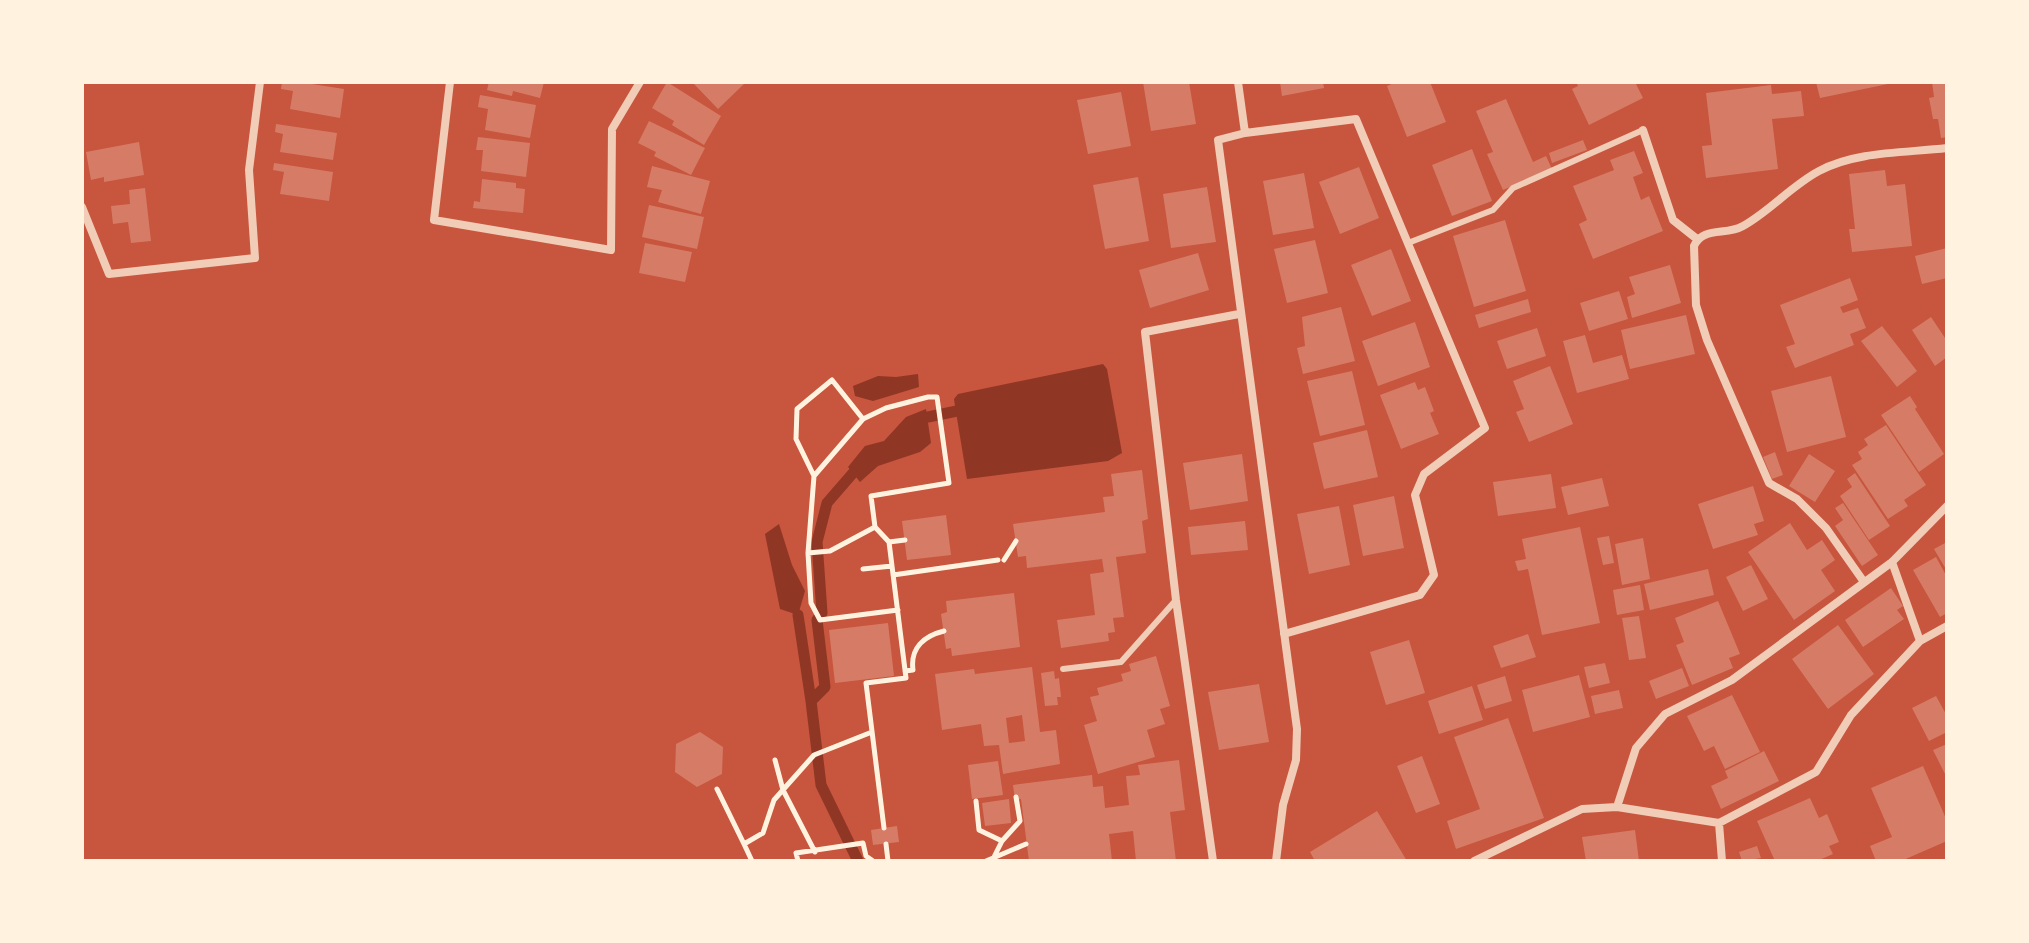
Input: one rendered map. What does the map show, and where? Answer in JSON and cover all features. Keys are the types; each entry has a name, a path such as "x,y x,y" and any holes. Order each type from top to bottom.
{"street":[{"path":"82,207 109,274 255,258 249,170 260,82"},
{"path":"450,82 434,220 611,250 612,129 640,82"},
{"path":"1238,82 1245,133"},
{"path":"1276,861 1283,805 1296,760 1297,729 1239,314 1218,140 1245,133 1356,119 1485,428 1424,474 1415,495 1434,575 1420,595 1284,634"},
{"path":"1643,130 1673,220 1697,239"},
{"path":"1864,582 1826,528 1797,499 1769,483 1707,340 1696,305 1694,246 1697,239 1708,233 1740,228 1817,172 1843,160 1947,148"},
{"path":"1213,861 1176,600 1145,332 1239,314"},
{"path":"1617,807 1636,748 1665,714 1732,680 1892,562 1947,506"},
{"path":"1892,562 1920,641"},
{"path":"1474,861 1582,809 1617,807 1719,823 1816,772 1851,715 1920,641 1947,626"},
{"path":"1719,823 1722,861"}],"lane":[{"path":"1408,243 1493,210 1513,188 1643,130"},
{"path":"1063,669 1121,662 1176,600"}],"path":[{"path":"863,419 832,380 797,409 796,439 814,476 811,603 819,617 898,610"},
{"path":"814,476 863,419 886,408 937,397 949,483 871,496 875,527 889,542 906,678 866,683 884,828"},
{"path":"811,552 830,551 875,527"},
{"path":"889,542 905,540"},
{"path":"893,575 1001,560 1016,541"},
{"path":"863,569 892,566"},
{"path":"905,671 913,670 912,660 922,641 944,631"},
{"path":"744,844 763,833 774,800 817,753 872,732"},
{"path":"775,760 783,790 815,852"},
{"path":"717,789 752,861"},
{"path":"990,860 1020,821 1016,797"},
{"path":"976,801 979,830 1002,841"},
{"path":"798,861 796,853 863,843 866,856 873,861"},
{"path":"886,844 888,861"},
{"path":"990,860 1026,844"}],"shaded area":[{"path":"1103,364 1107,369 1122,453 1108,461 967,479 954,399 958,394"},
{"path":"918,374 919,387 873,401 855,396 853,386 878,376"},
{"path":"926,409 931,443 920,452 878,466 860,482 848,467 865,446 884,441 906,417"},
{"path":"779,524 792,565 805,591 798,615 780,609 765,534"}],"building":[{"path":"282,82 344,89 340,118 290,109 293,91 281,89"},
{"path":"489,82 544,82 540,98 513,91 512,96 487,90"},
{"path":"667,82 721,116 704,145 652,108"},
{"path":"1143,82 1189,82 1196,124 1151,131"},
{"path":"1280,82 1323,82 1324,88 1282,96"},
{"path":"1396,82 1430,82 1446,122 1407,137 1387,86"},
{"path":"1576,82 1635,82 1643,98 1589,125 1572,89 1578,86"},
{"path":"1816,82 1892,82 1893,83 1820,98"},
{"path":"1932,82 1947,82 1947,137 1941,138 1938,119 1933,119 1929,98 1934,97"},
{"path":"694,84 744,84 718,109"},
{"path":"1771,85 1772,94 1801,91 1804,116 1772,119 1778,169 1706,178 1702,146 1712,145 1706,93"},
{"path":"1121,92 1131,146 1088,154 1077,100"},
{"path":"480,95 536,105 530,138 485,130 488,109 478,107"},
{"path":"1506,99 1533,162 1546,156 1552,169 1503,190 1487,154 1493,152 1476,111"},
{"path":"649,121 705,148 691,175 654,156 656,152 638,143"},
{"path":"276,124 337,133 333,160 280,152 283,134 275,132"},
{"path":"478,137 530,143 526,177 481,171 483,150 476,150"},
{"path":"1583,140 1587,150 1552,163 1549,153"},
{"path":"139,142 144,175 104,182 104,177 91,180 86,152"},
{"path":"1472,149 1492,201 1452,216 1432,165"},
{"path":"1634,151 1643,173 1633,177 1641,200 1649,196 1663,231 1593,259 1579,224 1587,220 1573,186 1614,170 1610,160"},
{"path":"274,163 333,172 329,201 280,194 284,172 273,170"},
{"path":"652,166 710,181 701,214 658,202 662,190 647,187"},
{"path":"1359,167 1379,218 1340,234 1319,182"},
{"path":"1885,170 1887,186 1905,184 1912,246 1852,252 1849,229 1855,229 1849,174"},
{"path":"1304,173 1314,228 1273,235 1263,181"},
{"path":"1138,177 1149,241 1105,249 1093,185"},
{"path":"482,179 516,183 516,188 525,189 523,213 473,208 474,201 480,202"},
{"path":"1207,187 1216,242 1171,248 1163,194"},
{"path":"145,188 151,241 131,243 128,222 113,224 111,206 130,204 129,190"},
{"path":"649,205 704,217 697,249 642,237"},
{"path":"1505,220 1526,291 1474,307 1453,236"},
{"path":"1315,240 1328,293 1287,303 1274,249"},
{"path":"645,243 692,252 685,282 639,273"},
{"path":"1947,248 1947,278 1922,284 1915,256"},
{"path":"1391,249 1411,301 1372,316 1351,265"},
{"path":"1198,253 1209,290 1150,308 1139,270"},
{"path":"1670,265 1681,303 1632,318 1627,297 1635,294 1629,277"},
{"path":"1850,278 1858,300 1840,307 1843,313 1858,308 1866,328 1850,334 1854,345 1795,368 1786,347 1795,344 1780,305"},
{"path":"1619,291 1628,319 1589,331 1580,303"},
{"path":"1528,299 1531,312 1479,328 1475,315"},
{"path":"1341,307 1355,361 1303,374 1297,348 1305,346 1302,317"},
{"path":"1686,315 1695,354 1630,369 1621,330"},
{"path":"1931,317 1947,341 1947,357 1935,366 1912,330"},
{"path":"1415,322 1430,367 1378,386 1362,341"},
{"path":"1882,326 1917,371 1897,387 1861,341"},
{"path":"1537,328 1546,356 1507,369 1497,341"},
{"path":"1585,335 1593,363 1622,355 1629,379 1577,393 1563,341"},
{"path":"1550,366 1573,424 1529,442 1516,412 1524,409 1513,381"},
{"path":"1352,371 1365,425 1320,436 1307,381"},
{"path":"1831,376 1846,437 1787,452 1771,391"},
{"path":"1415,382 1418,390 1425,387 1434,411 1430,413 1439,434 1401,449 1380,395"},
{"path":"1910,396 1944,454 1919,472 1881,415"},
{"path":"1886,425 1926,485 1904,500 1908,506 1888,519 1852,465 1862,459 1858,452 1868,445 1864,439"},
{"path":"1367,430 1378,477 1324,489 1313,443"},
{"path":"1775,452 1783,475 1772,479 1763,457"},
{"path":"1242,454 1248,501 1190,510 1183,463"},
{"path":"1809,454 1835,471 1815,502 1789,486"},
{"path":"1142,470 1148,519 1142,521 1146,553 1116,557 1124,617 1113,618 1115,632 1108,633 1109,641 1061,648 1057,620 1095,615 1090,574 1104,572 1102,559 1027,568 1026,556 1018,557 1013,524 1105,512 1103,497 1114,496 1111,474"},
{"path":"1855,473 1890,526 1869,540 1840,496 1852,487 1847,479"},
{"path":"1551,474 1556,508 1498,516 1493,482"},
{"path":"1602,478 1609,506 1568,515 1561,487"},
{"path":"1753,486 1764,521 1754,524 1758,535 1713,549 1698,504"},
{"path":"1394,496 1404,548 1363,556 1353,505"},
{"path":"1843,503 1878,555 1862,566 1835,526 1843,520 1835,508"},
{"path":"1339,506 1350,565 1309,574 1297,514"},
{"path":"946,515 951,555 907,560 902,521"},
{"path":"1245,521 1248,550 1191,555 1188,527"},
{"path":"1790,523 1807,550 1822,540 1835,560 1821,570 1835,591 1794,620 1748,552"},
{"path":"1580,527 1600,623 1542,635 1528,569 1518,571 1515,561 1526,559 1522,539"},
{"path":"1609,536 1614,563 1603,565 1597,538"},
{"path":"1643,538 1650,579 1622,585 1615,544"},
{"path":"1945,543 1947,547 1947,571 1934,549"},
{"path":"1936,557 1947,577 1947,613 1940,617 1913,570"},
{"path":"1751,565 1768,599 1743,611 1726,577"},
{"path":"1708,569 1714,595 1650,610 1644,584"},
{"path":"1640,585 1644,610 1617,615 1613,590"},
{"path":"1891,588 1903,606 1897,610 1904,619 1863,647 1845,620"},
{"path":"1014,593 1020,647 952,656 951,648 946,649 941,614 947,612 946,601"},
{"path":"1718,601 1740,654 1729,658 1733,668 1692,685 1676,645 1684,642 1675,618"},
{"path":"1639,616 1646,658 1629,660 1622,618"},
{"path":"888,623 894,676 835,683 829,630"},
{"path":"1838,625 1874,674 1828,709 1792,659"},
{"path":"1528,634 1536,657 1501,668 1493,646"},
{"path":"1409,640 1425,693 1386,705 1370,652"},
{"path":"1156,656 1170,706 1160,709 1165,724 1147,730 1155,757 1098,774 1084,725 1097,721 1090,697 1099,695 1097,688 1123,681 1121,674 1131,671 1129,664"},
{"path":"1605,663 1610,683 1589,688 1584,667"},
{"path":"1032,667 1040,732 1056,730 1060,764 1003,774 999,745 984,746 981,724 942,730 935,674 974,669 975,674","holes":["1022,715 1025,741 1009,743 1006,718"]},
{"path":"1682,668 1689,686 1656,699 1649,681"},
{"path":"1054,671 1055,679 1059,678 1061,697 1057,697 1058,705 1045,706 1041,673"},
{"path":"1579,675 1590,717 1533,732 1522,690"},
{"path":"1505,676 1512,701 1485,709 1477,685"},
{"path":"1259,684 1269,742 1219,750 1208,692"},
{"path":"1472,686 1483,720 1439,734 1428,701"},
{"path":"1619,690 1623,708 1595,714 1591,696"},
{"path":"1732,695 1760,752 1725,769 1714,746 1704,751 1687,716"},
{"path":"1936,696 1947,716 1947,732 1929,741 1912,708"},
{"path":"1508,718 1544,818 1456,849 1447,821 1480,809 1454,737"},
{"path":"700,732 723,747 722,774 697,787 675,772 676,744"},
{"path":"1947,744 1947,778 1933,750"},
{"path":"1764,751 1779,781 1721,809 1711,786 1728,778 1725,771"},
{"path":"1422,756 1440,804 1416,813 1397,766"},
{"path":"1179,760 1185,810 1170,812 1176,861 1136,861 1133,831 1109,834 1112,861 1029,861 1021,799 1015,800 1013,785 1092,775 1093,787 1103,786 1105,808 1129,805 1126,776 1140,775 1138,765"},
{"path":"998,761 1003,795 972,799 968,765"},
{"path":"1923,766 1947,821 1947,841 1901,861 1876,861 1870,846 1892,837 1871,788"},
{"path":"1810,798 1819,818 1827,814 1839,842 1829,846 1833,854 1817,861 1775,861 1757,821"},
{"path":"1009,799 1011,823 985,826 982,803"},
{"path":"1377,811 1407,861 1315,861 1310,852"},
{"path":"897,826 899,842 873,845 871,830"},
{"path":"1635,830 1639,861 1586,861 1582,837"},
{"path":"1757,846 1761,858 1742,861 1739,852"}],"waterway":[{"path":"928,417 957,411"},
{"path":"853,473 827,503 817,542 822,613 817,620 825,687 811,701 821,785 858,861"},
{"path":"798,615 811,701"}]}
